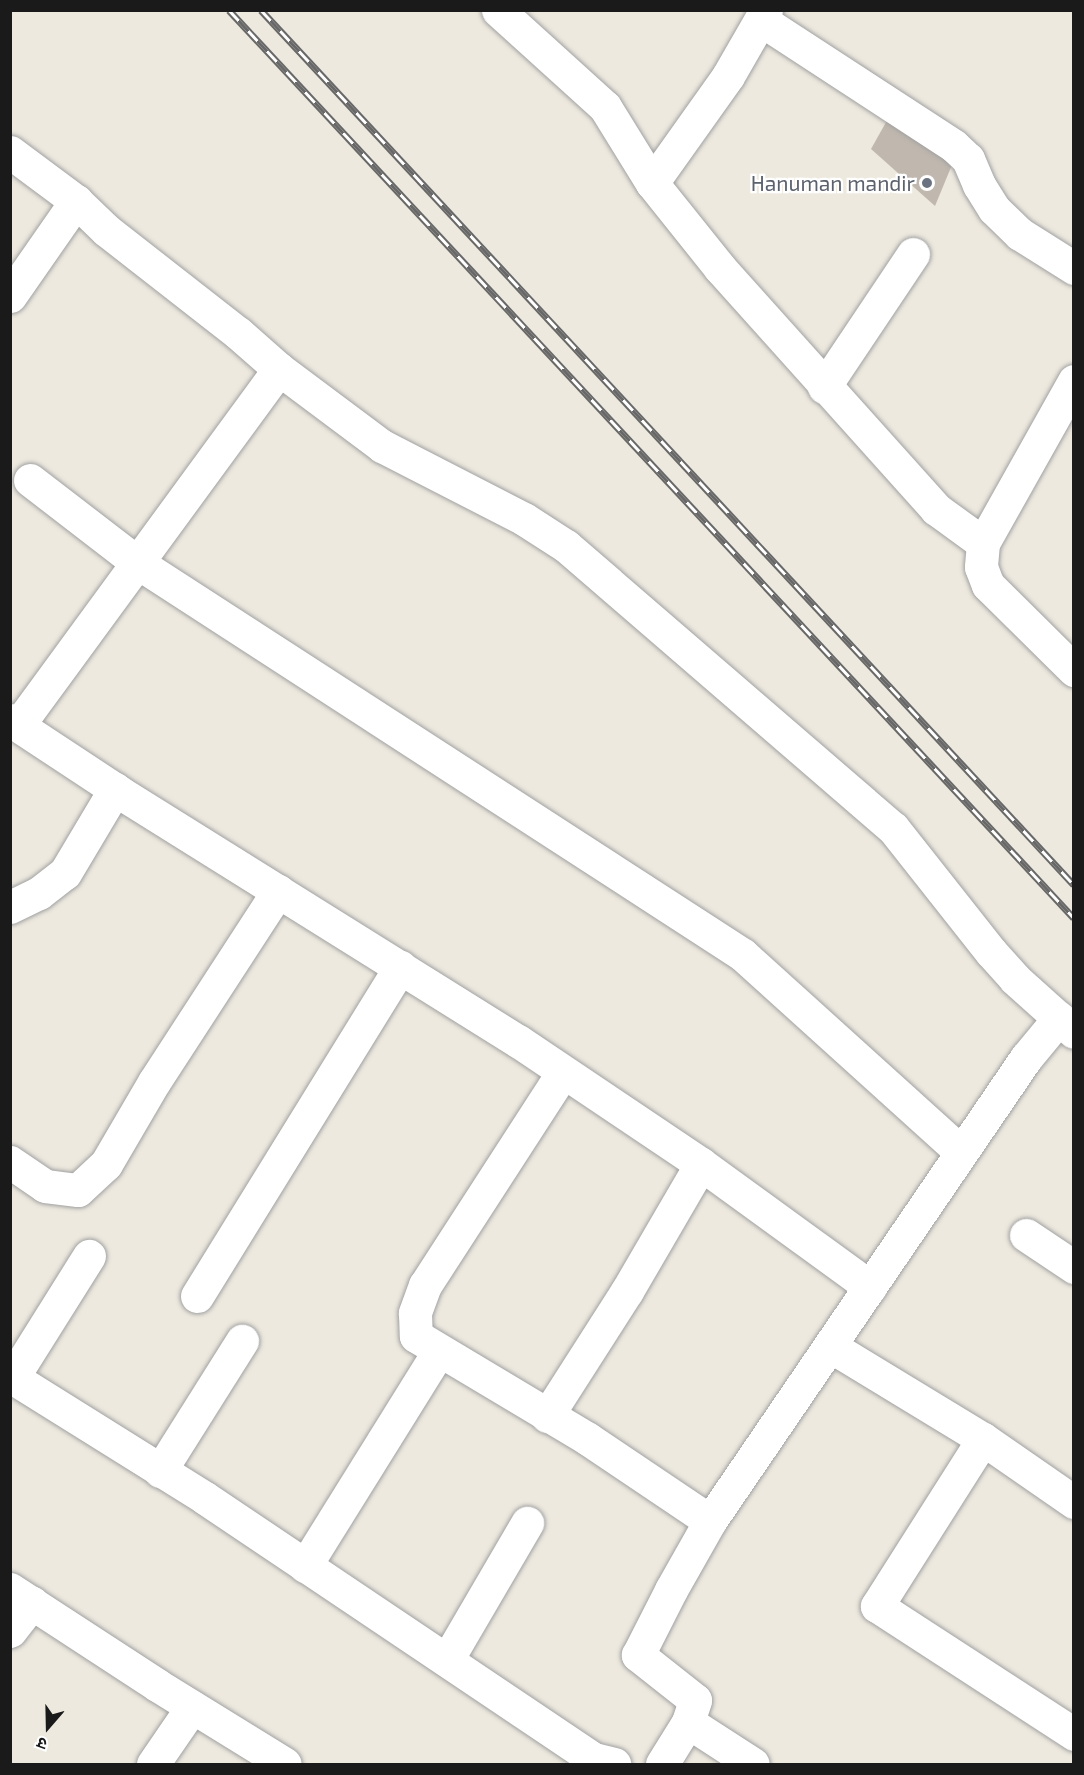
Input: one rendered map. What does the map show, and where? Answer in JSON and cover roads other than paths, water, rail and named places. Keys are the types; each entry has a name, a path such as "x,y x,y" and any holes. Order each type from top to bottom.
{"street":[{"path":"498,10 605,107 652,183 720,268 824,387 936,509 983,543"},
{"path":"652,183 728,76 764,15 954,146 968,159 979,185 994,209 1020,234 1074,268"},
{"path":"10,152 76,201 106,230 238,333 279,369 382,446 524,519 567,546 893,828 991,952 1015,979 1066,1025 1026,1058 710,1521 671,1590 638,1655 695,1700 688,1722 662,1764"},
{"path":"10,296 76,201"},
{"path":"824,387 913,254"},
{"path":"279,369 246,418 14,722 115,789 563,1072 700,1164 870,1287"},
{"path":"1073,384 983,543 981,567 988,585 1074,670"},
{"path":"30,480 135,561 743,955 961,1152"},
{"path":"10,907 39,893 65,873 115,789"},
{"path":"10,1162 45,1186 78,1190 106,1164 154,1082 278,891"},
{"path":"197,1296 400,967"},
{"path":"563,1072 425,1285 415,1313 416,1336 588,1439 710,1521"},
{"path":"548,1416 627,1291 700,1164"},
{"path":"1026,1235 1074,1267"},
{"path":"89,1256 12,1376 305,1566 594,1759 614,1764"},
{"path":"160,1471 242,1341"},
{"path":"830,1346 983,1438 1074,1502"},
{"path":"305,1566 439,1351"},
{"path":"983,1438 877,1606 1074,1734"},
{"path":"447,1660 527,1523"},
{"path":"10,1631 21,1596 192,1707 285,1764"},
{"path":"153,1764 192,1707"},
{"path":"688,1722 753,1764"}],"railway":[{"path":"229,10 1074,918"},
{"path":"261,10 1074,885"}],"place":[{"name":"Hanuman mandir","path":"927,183"}]}
